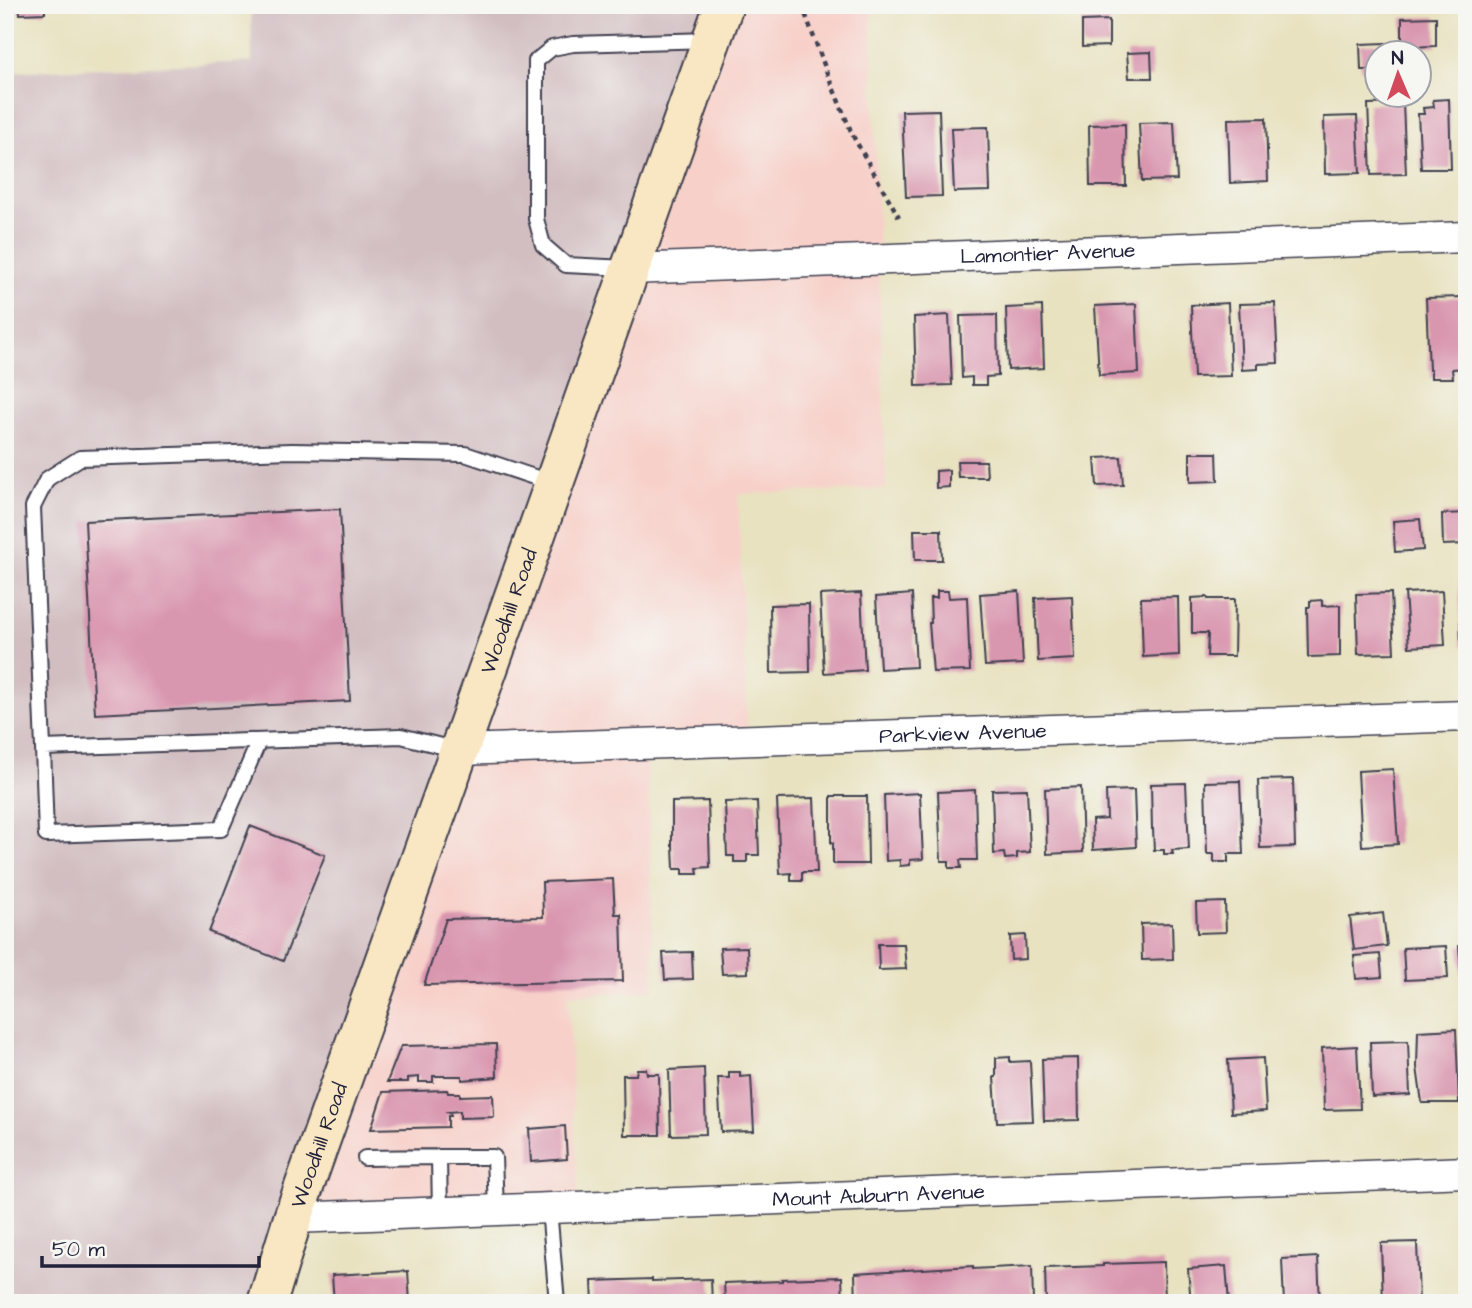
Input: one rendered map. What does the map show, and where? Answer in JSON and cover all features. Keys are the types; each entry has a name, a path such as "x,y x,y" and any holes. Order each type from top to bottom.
{"main road":[{"name":"Woodhill Road","path":"267,1303 293,1218 718,23"}],"street":[{"name":"Lamontier Avenue","path":"631,269 1467,237"},
{"name":"Parkview Avenue","path":"459,750 1467,716"},
{"name":"Mount Auburn Avenue","path":"293,1218 1467,1172"}],"lane":[{"path":"631,269 566,265 543,245 536,219 536,61 552,48 718,23"},
{"path":"259,741 221,829 46,835 33,507 47,479 80,458 292,451 464,454 554,484"},
{"path":"43,748 401,736 459,750"},
{"path":"439,1157 440,1212"},
{"path":"365,1158 494,1157 496,1210"},
{"path":"549,1208 557,1303"}],"path":[{"path":"802,5 853,136 899,217"}],"shaded area":[{"path":"251,5 724,5 267,1303 5,1303 5,72 252,62"},
{"path":"724,5 871,5 886,489 738,494 748,740 647,744 654,990 568,995 579,1207 293,1218"}],"building":[{"path":"19,5 45,5 45,13 20,14"},
{"path":"1436,17 1436,46 1434,38 1402,38 1402,18"},
{"path":"1109,20 1109,46 1082,47 1082,21"},
{"path":"1360,44 1364,44 1364,70 1361,70"},
{"path":"1151,52 1152,78 1129,78 1127,53"},
{"path":"1449,99 1451,169 1421,169 1418,114 1424,114 1423,108 1434,108 1434,100"},
{"path":"1368,108 1403,108 1406,174 1371,175"},
{"path":"939,110 942,196 906,197 902,111"},
{"path":"1357,116 1360,173 1325,174 1324,117"},
{"path":"1266,118 1268,181 1230,183 1228,119"},
{"path":"1174,122 1177,180 1142,181 1139,123"},
{"path":"1125,124 1126,186 1090,186 1089,125"},
{"path":"988,127 990,191 954,192 951,128"},
{"path":"1462,297 1466,368 1452,369 1453,378 1431,378 1426,298"},
{"path":"1228,303 1231,376 1194,377 1191,305"},
{"path":"1275,303 1278,363 1258,364 1258,369 1242,370 1239,304"},
{"path":"1136,304 1139,373 1099,375 1095,306"},
{"path":"1042,306 1044,368 1008,370 1006,308"},
{"path":"949,315 952,385 916,386 914,317"},
{"path":"997,315 998,376 986,377 986,385 972,385 972,377 962,378 960,316"},
{"path":"1190,453 1217,453 1218,481 1190,482"},
{"path":"1121,457 1123,485 1097,486 1095,458"},
{"path":"957,461 986,461 987,477 958,477"},
{"path":"949,470 949,487 936,488 936,471"},
{"path":"340,509 350,701 95,714 85,521"},
{"path":"1467,513 1467,544 1443,545 1442,514"},
{"path":"1420,519 1423,550 1395,552 1393,521"},
{"path":"914,530 941,530 942,560 915,560"},
{"path":"1459,575 1467,575 1467,645 1461,646"},
{"path":"937,591 948,591 949,598 967,597 970,671 933,672 930,598 937,598"},
{"path":"1019,591 1023,664 985,666 980,594"},
{"path":"1442,591 1445,645 1409,647 1405,593"},
{"path":"861,593 865,670 824,673 820,595"},
{"path":"1391,593 1394,653 1358,654 1356,594"},
{"path":"912,594 916,667 880,669 876,597"},
{"path":"1072,596 1075,659 1038,661 1035,598"},
{"path":"1178,597 1179,655 1143,657 1141,598"},
{"path":"1192,598 1235,599 1234,656 1207,656 1208,633 1192,633"},
{"path":"1322,600 1322,606 1340,605 1340,656 1308,657 1307,607 1310,607 1310,601"},
{"path":"809,604 810,672 771,673 770,605"},
{"path":"1393,769 1398,844 1362,846 1358,771"},
{"path":"1293,779 1295,847 1260,848 1258,780"},
{"path":"1240,781 1243,854 1228,854 1228,862 1214,862 1214,854 1207,854 1205,782"},
{"path":"1186,783 1189,849 1172,850 1173,854 1164,854 1164,850 1154,850 1151,784"},
{"path":"1081,787 1083,852 1047,854 1045,789"},
{"path":"1027,789 1030,852 1017,853 1017,858 1005,859 1004,853 994,854 992,790"},
{"path":"975,790 977,860 960,860 961,868 949,868 949,861 941,861 938,792"},
{"path":"1134,790 1136,847 1093,850 1092,820 1107,819 1106,791"},
{"path":"920,793 923,859 910,860 910,865 900,866 900,860 886,861 884,795"},
{"path":"831,796 867,796 868,864 833,864"},
{"path":"814,798 817,872 802,872 802,881 791,881 791,873 780,874 777,799"},
{"path":"708,801 710,867 697,868 698,874 683,874 683,869 674,869 672,802"},
{"path":"757,801 759,855 747,855 747,862 734,862 734,856 727,856 725,802"},
{"path":"250,826 325,855 283,961 209,932"},
{"path":"613,879 615,914 621,914 623,981 424,985 446,919 543,917 542,882"},
{"path":"1225,902 1226,932 1197,933 1196,903"},
{"path":"1383,913 1387,946 1354,950 1350,917"},
{"path":"1172,923 1173,959 1142,960 1141,924"},
{"path":"1025,935 1026,959 1011,960 1010,936"},
{"path":"878,944 904,944 906,969 879,970"},
{"path":"1467,945 1467,983 1462,983 1459,946"},
{"path":"1446,946 1448,978 1405,980 1403,948"},
{"path":"747,947 748,973 722,974 720,948"},
{"path":"692,952 693,979 665,980 663,953"},
{"path":"1380,954 1382,977 1356,979 1354,956"},
{"path":"1456,1029 1459,1103 1422,1103 1417,1067 1418,1031"},
{"path":"1408,1041 1410,1095 1372,1097 1370,1042"},
{"path":"496,1044 497,1077 462,1080 462,1076 433,1076 433,1082 419,1082 419,1077 408,1078 408,1082 387,1082 401,1046"},
{"path":"1357,1046 1360,1109 1324,1110 1322,1048"},
{"path":"1010,1057 1010,1062 1030,1061 1033,1121 997,1122 994,1077 996,1058"},
{"path":"1078,1058 1079,1120 1044,1121 1042,1059"},
{"path":"1263,1058 1266,1111 1231,1113 1228,1060"},
{"path":"704,1068 706,1134 671,1135 669,1070"},
{"path":"637,1069 646,1069 647,1074 659,1074 660,1135 624,1135 623,1075 636,1075"},
{"path":"729,1072 740,1072 740,1077 751,1076 754,1131 721,1132 718,1078 729,1078"},
{"path":"447,1090 448,1093 460,1093 460,1096 493,1095 494,1117 460,1118 460,1111 448,1112 451,1116 448,1116 448,1127 371,1129 383,1092"},
{"path":"565,1126 567,1159 531,1162 529,1129"},
{"path":"1417,1242 1419,1303 1383,1303 1381,1243"},
{"path":"1318,1257 1320,1303 1284,1303 1282,1259"},
{"path":"1164,1262 1165,1303 1046,1303 1045,1268"},
{"path":"973,1266 973,1269 1032,1266 1033,1303 856,1303 855,1273"},
{"path":"1226,1266 1229,1303 1191,1303 1188,1269"},
{"path":"408,1271 410,1303 334,1303 332,1275"},
{"path":"842,1277 843,1303 725,1303 724,1283"},
{"path":"711,1279 712,1303 593,1303 592,1281"}]}
